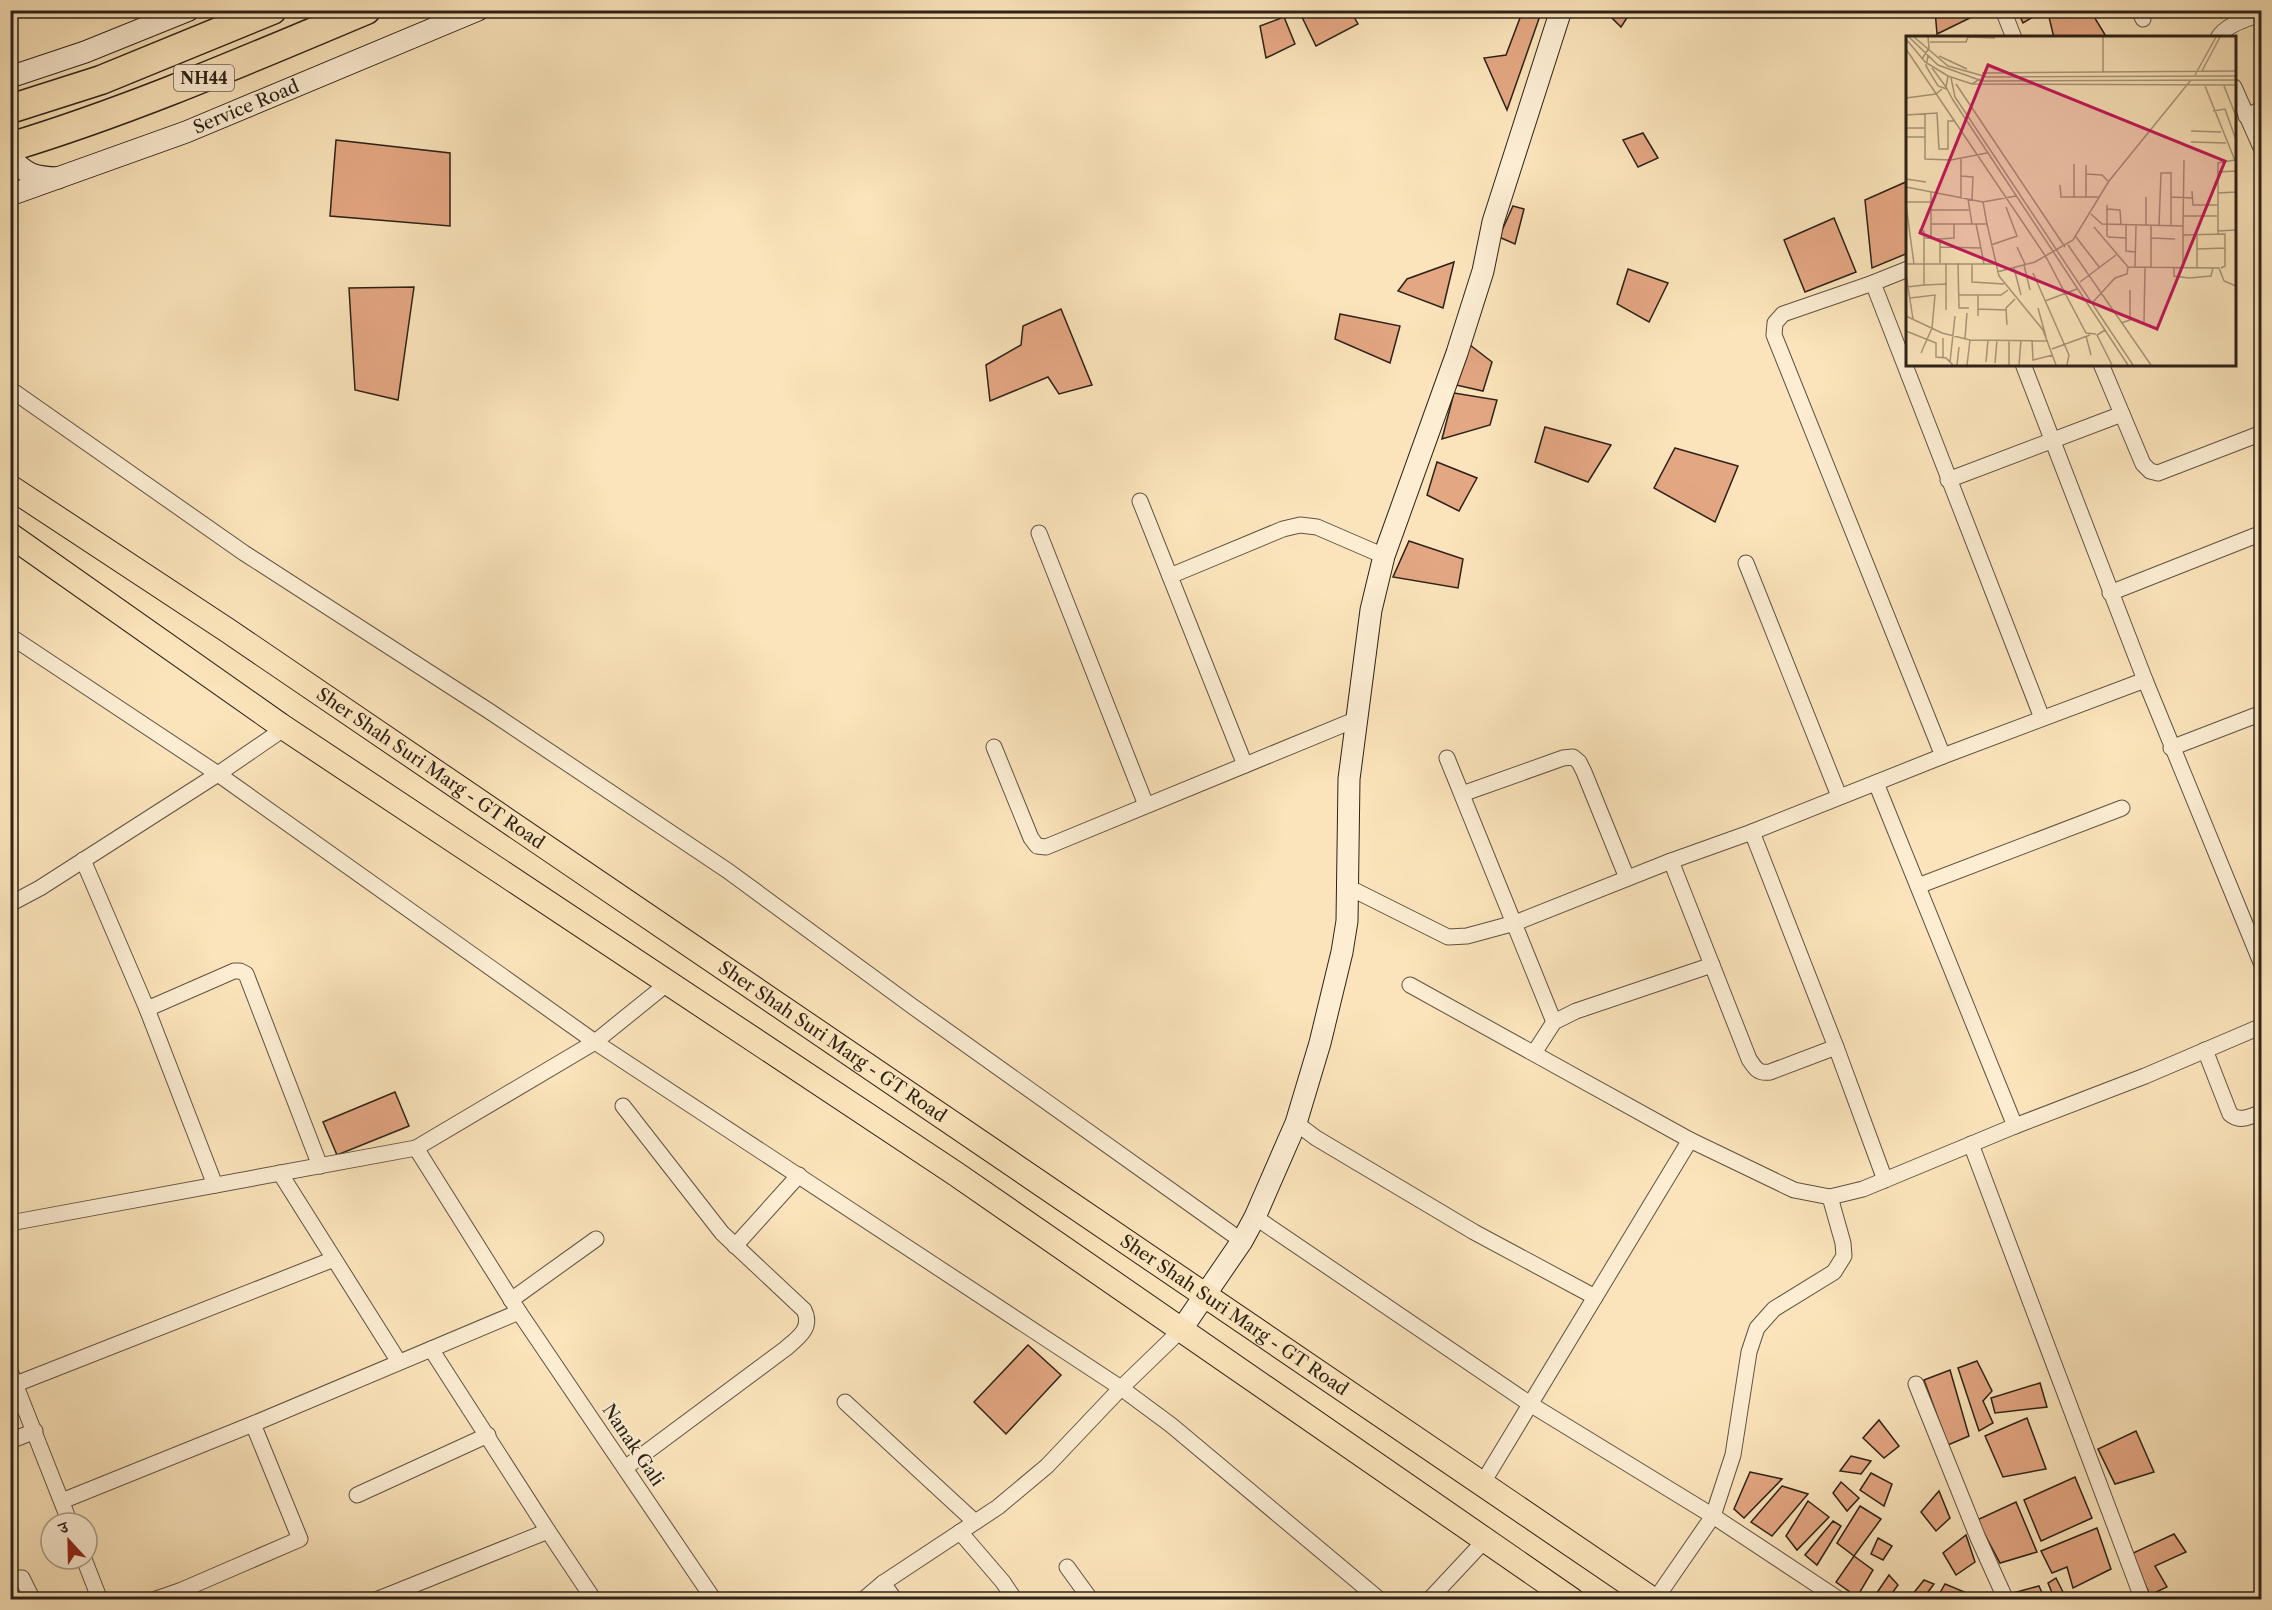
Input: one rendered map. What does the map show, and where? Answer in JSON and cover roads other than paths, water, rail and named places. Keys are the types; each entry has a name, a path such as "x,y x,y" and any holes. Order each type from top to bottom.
{"highway":[{"name":"NH44","path":"16,102 101,80 272,10"},
{"name":"NH44","path":"10,147 38,139 212,75 366,10"}],"main road":[{"name":"Sher Shah Suri Marg - GT Road","path":"10,487 227,630 1654,1599"},
{"path":"10,535 285,728 956,1174 1572,1599"}],"street":[{"path":"10,77 32,71 189,10"},
{"name":"Service Road","path":"10,195 186,132 478,10"},
{"path":"863,1599 883,1583 998,1507 1047,1466 1121,1388 1181,1330 1242,1241 1255,1217 1296,1123 1320,1043 1342,952 1347,921 1349,779 1371,610 1384,556 1457,353 1483,270 1493,222 1561,10"},
{"path":"2003,10 2013,36"},
{"path":"2219,36 2233,26 2262,13"},
{"path":"16,102 15,86 32,71"},
{"path":"2236,90 2262,150"},
{"path":"2246,116 2262,109"},
{"path":"10,157 22,171 39,178 62,178"},
{"path":"1906,270 1783,314 1775,323 1774,335 1942,756"},
{"path":"1873,283 2042,718"},
{"path":"2024,366 2171,748 2262,965"},
{"path":"2102,366 2143,464 2150,471 2158,473 2262,433"},
{"path":"10,389 244,553 489,711 728,871 1242,1241"},
{"path":"1948,480 2122,414"},
{"path":"1140,501 1245,765"},
{"path":"1170,576 1282,529 1300,525 1317,527 1384,556"},
{"path":"2110,593 2262,532"},
{"path":"1039,533 1146,805"},
{"path":"1746,563 1839,796"},
{"path":"10,636 218,774 595,1042 1121,1388 1171,1425 1380,1599"},
{"path":"1348,887 1448,937 1467,936 1515,923 1942,756 2145,680"},
{"path":"2171,748 2262,713"},
{"path":"994,747 1031,838 1037,846 1046,847 1357,719"},
{"path":"10,904 218,774 285,728"},
{"path":"1462,794 1563,758 1573,757 1579,762 1584,772 1627,878"},
{"path":"1447,758 1554,1022"},
{"path":"1876,783 2015,1126"},
{"path":"1918,886 2122,808"},
{"path":"1752,832 1885,1180"},
{"path":"83,860 147,1009 215,1185"},
{"path":"1671,861 1749,1059 1757,1071 1770,1072 1836,1047"},
{"path":"1534,1053 1554,1022 1576,1011 1712,965"},
{"path":"147,1009 234,971 246,974 320,1166"},
{"path":"10,1223 416,1148 595,1042 668,983"},
{"path":"1410,985 1690,1140 1794,1190 1830,1197 1848,1194 1885,1180 2015,1126 2145,1076 2262,1026"},
{"path":"2205,1050 2230,1114 2238,1119 2262,1112"},
{"path":"623,1106 722,1233 804,1310 808,1317 808,1324 786,1349 625,1468"},
{"path":"1296,1123 1316,1138 1474,1232 1595,1297"},
{"path":"1482,1484 1690,1140"},
{"path":"1971,1144 2141,1595"},
{"name":"Nanak Gali","path":"416,1148 515,1306 714,1599"},
{"path":"279,1173 399,1362"},
{"path":"735,1246 799,1175"},
{"path":"1654,1599 1713,1516 1733,1455 1749,1352 1757,1328 1774,1310 1834,1272 1844,1256 1844,1243 1830,1197"},
{"path":"1255,1217 1530,1404 1713,1516 1840,1599"},
{"path":"62,1501 431,1349 515,1306 597,1239"},
{"path":"66,1511 13,1378 334,1259"},
{"path":"431,1349 594,1599"},
{"path":"1916,1384 1978,1538 2006,1599"},
{"path":"845,1402 975,1521"},
{"path":"153,1599 184,1595 300,1539 253,1424"},
{"path":"10,1441 35,1431"},
{"path":"357,1495 488,1435"},
{"path":"376,1599 548,1531"},
{"path":"960,1532 1015,1599"},
{"path":"1429,1599 1486,1539"},
{"path":"1066,1567 1091,1599"},
{"path":"89,1571 100,1599"},
{"path":"10,1578 22,1578 33,1599"},
{"path":"883,1583 895,1599"}]}
